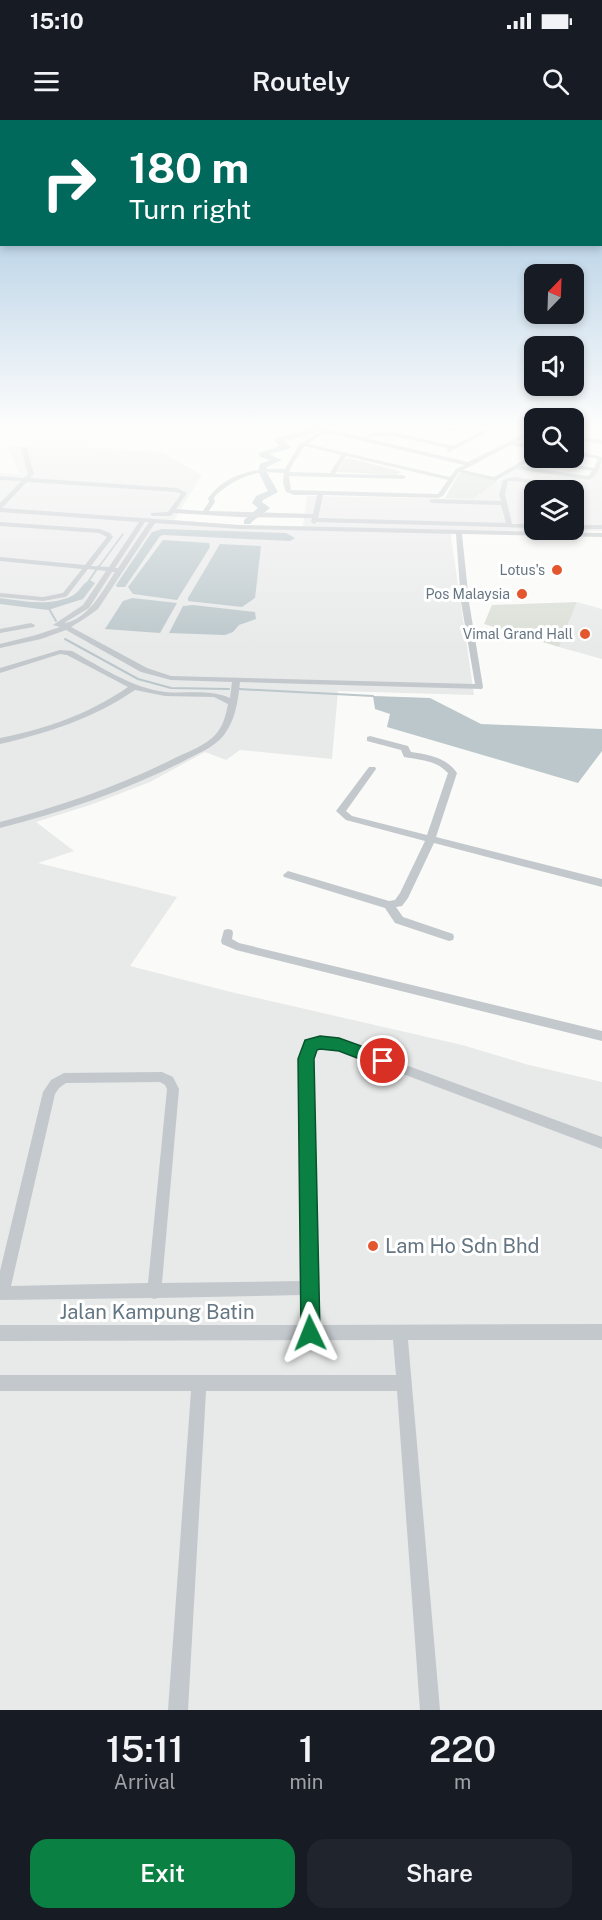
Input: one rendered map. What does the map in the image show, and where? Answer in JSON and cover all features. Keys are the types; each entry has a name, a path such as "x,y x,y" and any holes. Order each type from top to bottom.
{"street":[{"path":"173,511 181,499"},
{"path":"205,512 212,502 211,499"},
{"path":"312,532 319,499"},
{"path":"404,499 504,503"},
{"path":"503,499 510,525"},
{"path":"1,506 164,515 173,511 524,526"},
{"path":"1,506 152,524 312,532 602,540"},
{"path":"0,515 142,523"},
{"path":"0,640 64,626 86,606 106,569 142,523"},
{"path":"0,524 108,534 110,537 90,568 70,591 59,598 43,599 0,595"},
{"path":"0,646 36,638 86,617 152,524"},
{"path":"584,525 602,527"},
{"path":"459,535 524,535"},
{"path":"64,626 153,674 171,678 479,687 465,602 459,535"},
{"path":"584,535 602,536"},
{"path":"0,559 120,570"},
{"path":"0,631 31,625"},
{"path":"0,670 60,652 69,653 134,687 165,694 215,695 233,704"},
{"path":"0,825 30,818 115,789 163,768 216,737 222,731 233,704 236,680"},
{"path":"0,741 47,728 93,711 120,698 134,687"},
{"path":"288,875 390,905 402,900 430,838 452,778 450,768 427,758 407,755 405,748 370,739"},
{"path":"372,769 341,811 344,814 602,883"},
{"path":"390,905 399,920 449,938"},
{"path":"228,933 226,941 236,946 602,1036"},
{"path":"310,1333 306,1059 310,1045 320,1043 339,1045 602,1143"},
{"path":"154,1292 173,1089 169,1081 162,1077 64,1078 49,1092 1,1293 154,1292 309,1288"},
{"path":"400,1332 430,1710"},
{"name":"Jalan Kampung Batin","path":"0,1333 602,1332"},
{"path":"0,1383 404,1383"},
{"path":"178,1710 199,1383"}],"shaded area":[{"path":"0,499 187,499 174,520 242,526 303,526 307,499 524,499 524,530 450,530 474,695 338,691 332,759 240,750 226,760 205,752 150,782 93,804 36,822 74,851 38,863 177,897 130,966 231,992 462,1045 529,1065 602,1082 602,1710 0,1710"},
{"path":"584,499 602,499 602,531 584,531"},
{"path":"163,540 209,543 210,547 177,600 133,594 128,587"},
{"path":"220,544 261,546 255,598 242,607 188,601"},
{"path":"132,598 177,603 160,633 105,629 123,601"},
{"name":"Vimal Grand Hall","path":"577,602 602,609 602,659 559,647"},
{"path":"577,602 559,647 484,624 492,605"},
{"path":"193,605 255,612 256,619 239,625 233,632 225,635 169,633 183,606"},
{"path":"373,696 430,698 481,724 602,729 602,751 578,783 387,727 390,714 375,709"}],"waterway":[{"path":"247,522 255,513 265,508 257,503 259,499"},
{"path":"121,585 156,534 162,532 290,538 286,536"},
{"path":"98,568 123,534"},
{"path":"88,582 99,566"},
{"path":"0,601 48,607 79,597 90,583"},
{"path":"48,607 56,621"},
{"path":"65,639 138,679 171,688 229,689"},
{"path":"239,689 373,696"}],"place":[{"name":"Lotus's","path":"557,570"},
{"name":"Pos Malaysia","path":"522,594"},
{"name":"Vimal Grand Hall","path":"585,634"},
{"name":"Lam Ho Sdn Bhd","path":"373,1246"}],"route":[{"path":"310,1333 306,1059 310,1045 320,1043 339,1045 383,1061"}]}
